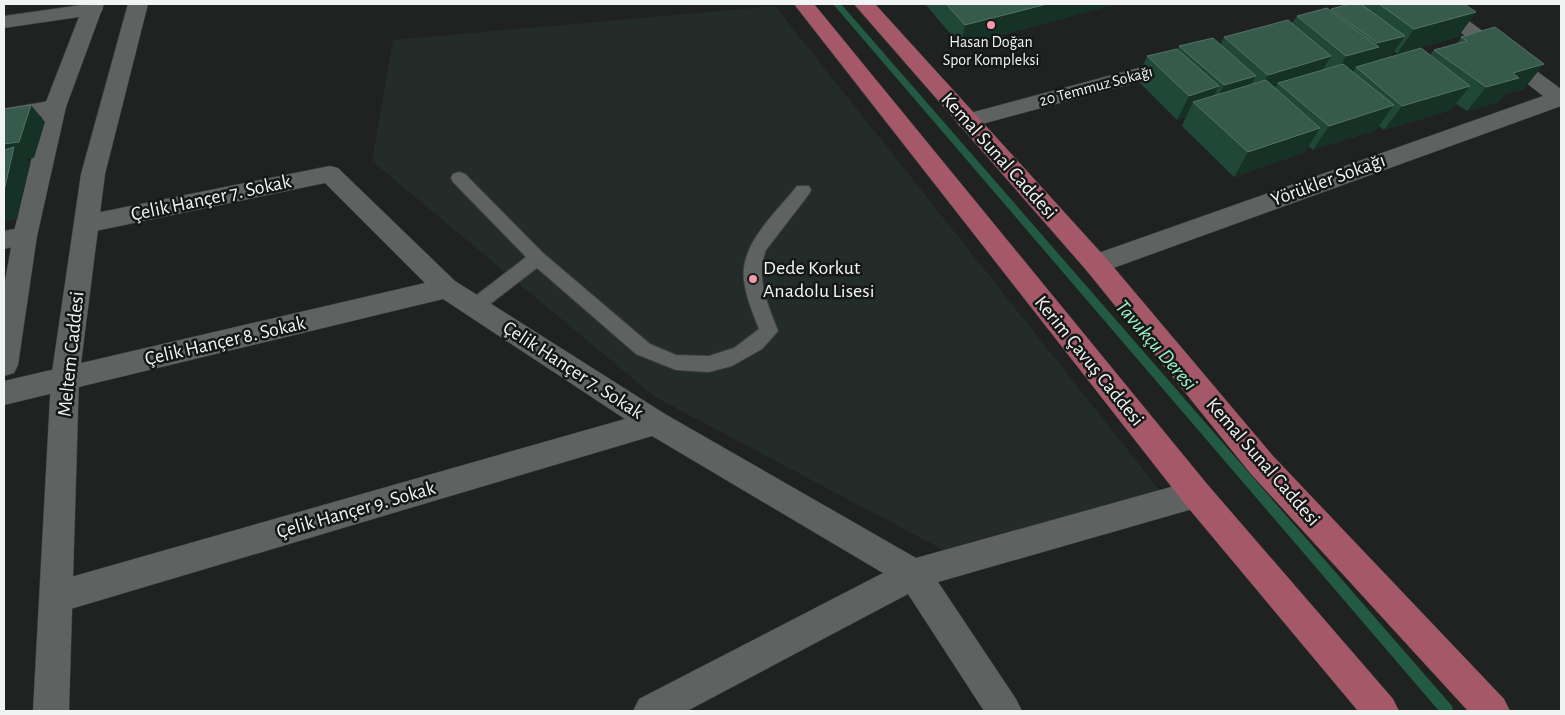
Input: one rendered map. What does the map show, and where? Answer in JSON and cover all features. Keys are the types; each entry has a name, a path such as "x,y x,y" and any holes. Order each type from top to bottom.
{"main road":[{"name":"Kerim Çavuş Caddesi","path":"804,4 1196,494 1381,711"},
{"name":"Kemal Sunal Caddesi","path":"864,4 1096,264 1262,465 1492,711"}],"street":[{"name":"Meltem Caddesi","path":"52,711 65,379 94,174 138,4"},
{"path":"1434,4 1561,98"},
{"path":"4,22 94,7"},
{"path":"4,365 14,238 55,108 94,7"},
{"name":"20 Temmuz Sokağı","path":"967,121 1197,59"},
{"name":"Yörükler Sokağı","path":"1096,264 1561,98"},
{"path":"4,116 55,108"},
{"name":"Çelik Hançer 7. Sokak","path":"86,224 330,174 446,288 655,423 914,574 1004,711"},
{"name":"Çelik Hançer 8. Sokak","path":"4,393 446,288"},
{"name":"Çelik Hançer 9. Sokak","path":"57,597 655,423"},
{"path":"651,711 914,574 1196,494"}],"lane":[{"path":"459,178 537,258 642,349 659,358 685,364 720,362 739,355 756,344 769,331 752,280 753,259 758,248 803,190"},
{"path":"475,306 537,258"}],"shaded area":[{"name":"Dede Korkut Anadolu Lisesi","path":"775,6 1162,493 947,552 655,397 372,161 393,40"}],"building":[{"path":"946,4 1047,4 965,25"},
{"path":"1350,4 1361,4 1405,36 1377,43 1331,9"},
{"path":"1379,4 1464,4 1476,12 1414,29"},
{"path":"1327,8 1379,47 1346,56 1297,16"},
{"path":"1288,20 1331,56 1268,75 1224,37"},
{"path":"1495,27 1544,64 1513,73 1519,78 1486,87 1434,50 1467,41 1461,37"},
{"path":"1213,38 1256,76 1224,85 1179,46"},
{"path":"1421,48 1470,86 1402,106 1356,67"},
{"path":"1177,49 1219,86 1189,96 1147,56"},
{"path":"1343,64 1394,105 1329,126 1278,83"},
{"path":"1266,80 1320,128 1248,152 1193,102"},
{"path":"31,105 19,142 4,144 4,109"},
{"path":"14,147 4,191 4,150"}],"waterway":[{"name":"Tavukçu Deresi","path":"837,4 1447,711"}],"place":[{"name":"Hasan Doğan Spor Kompleksi","path":"991,25"},
{"name":"Dede Korkut Anadolu Lisesi","path":"753,279"}]}
